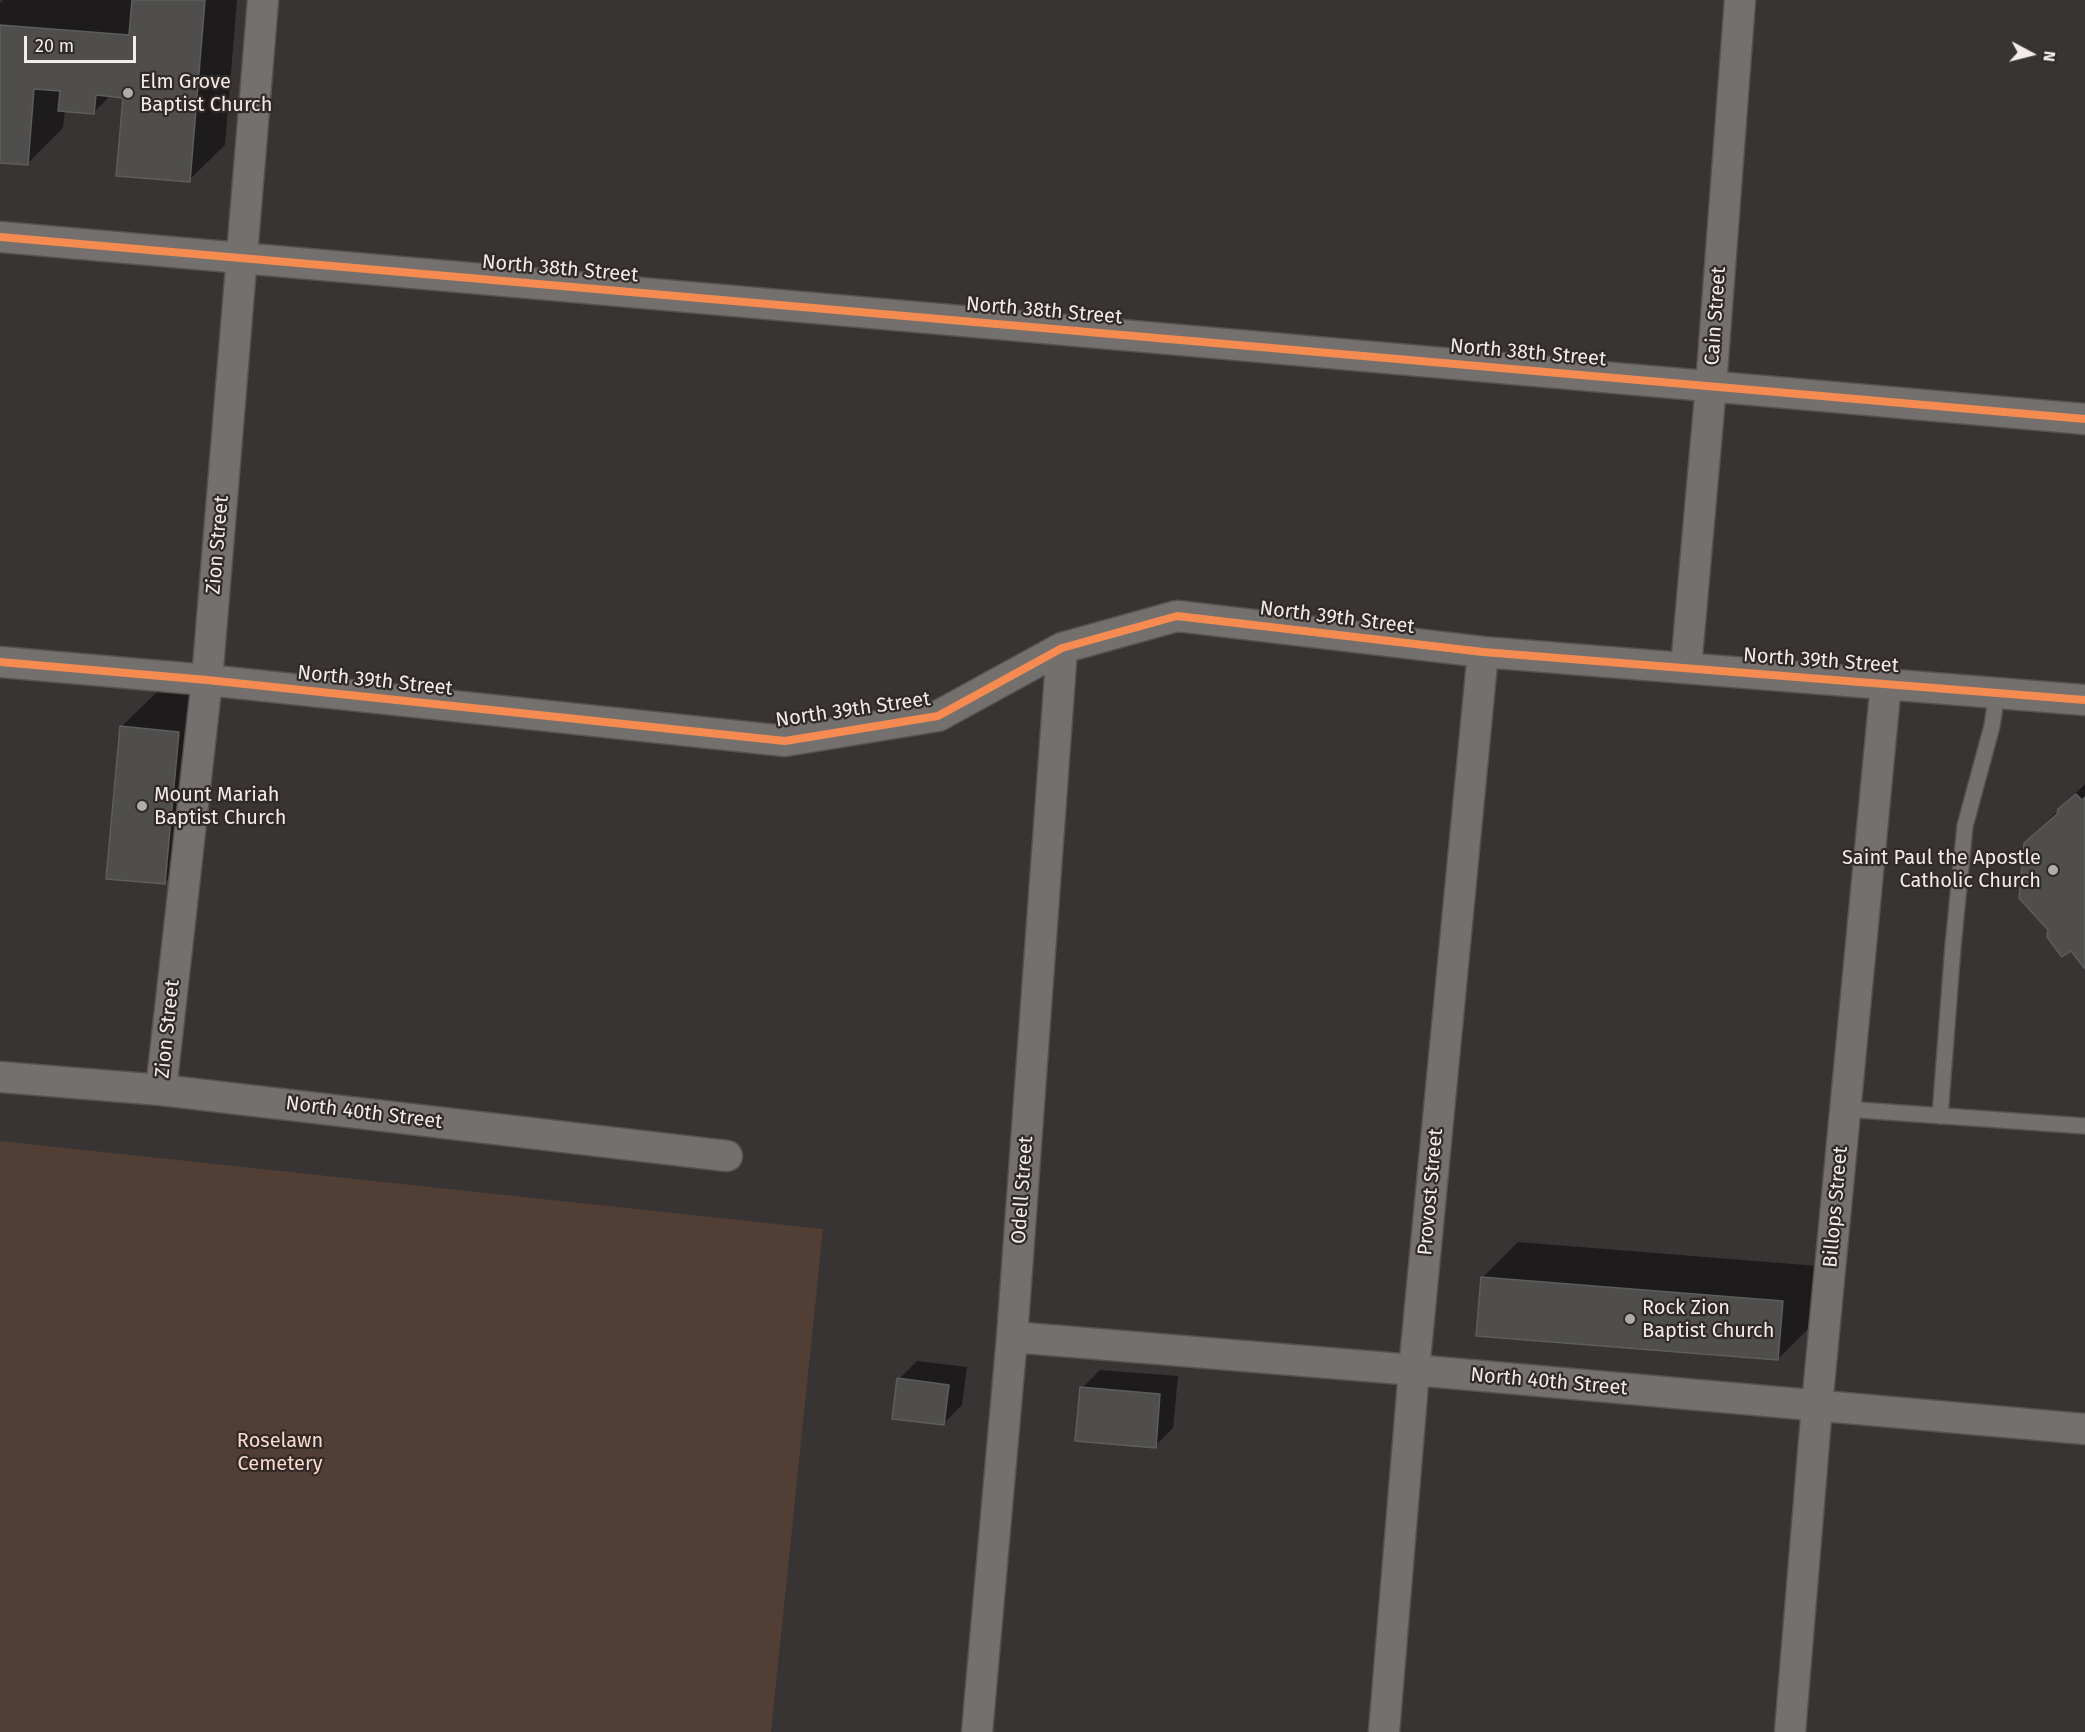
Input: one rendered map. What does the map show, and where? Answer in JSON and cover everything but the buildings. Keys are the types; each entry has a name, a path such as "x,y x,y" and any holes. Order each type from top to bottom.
{"street":[{"name":"Zion Street","path":"161,1090 207,680 262,0"},
{"name":"Cain Street","path":"1686,667 1711,386 1740,0"},
{"name":"North 38th Street","path":"0,237 2085,419"},
{"name":"North 39th Street","path":"0,662 207,680 785,741 938,716 1062,648 1177,616 1483,652 2085,700"},
{"name":"Odell Street","path":"977,1732 1012,1337 1062,648"},
{"name":"Provost Street","path":"1384,1732 1414,1370 1483,652"},
{"name":"Billops Street","path":"1791,1732 1817,1405 1886,683"},
{"name":"North 40th Street","path":"0,1077 161,1090 727,1156"},
{"name":"North 40th Street","path":"1012,1337 2085,1429"}],"lane":[{"path":"1941,1116 1953,946 1965,826 1992,726 1997,692"},
{"path":"1845,1109 1941,1116 2084,1121"}],"green space":[{"name":"Roselawn Cemetery","path":"0,1141 823,1229 771,1732 0,1732"}],"cycle path":[{"path":"0,237 2085,419"},
{"path":"0,662 207,680 785,741 938,716 1062,648 1177,616 1483,652 2085,700"}],"place":[{"name":"Elm Grove Baptist Church","path":"128,93"},
{"name":"Mount Mariah Baptist Church","path":"142,806"},
{"name":"Saint Paul the Apostle Catholic Church","path":"2053,870"},
{"name":"Rock Zion Baptist Church","path":"1630,1319"}]}
